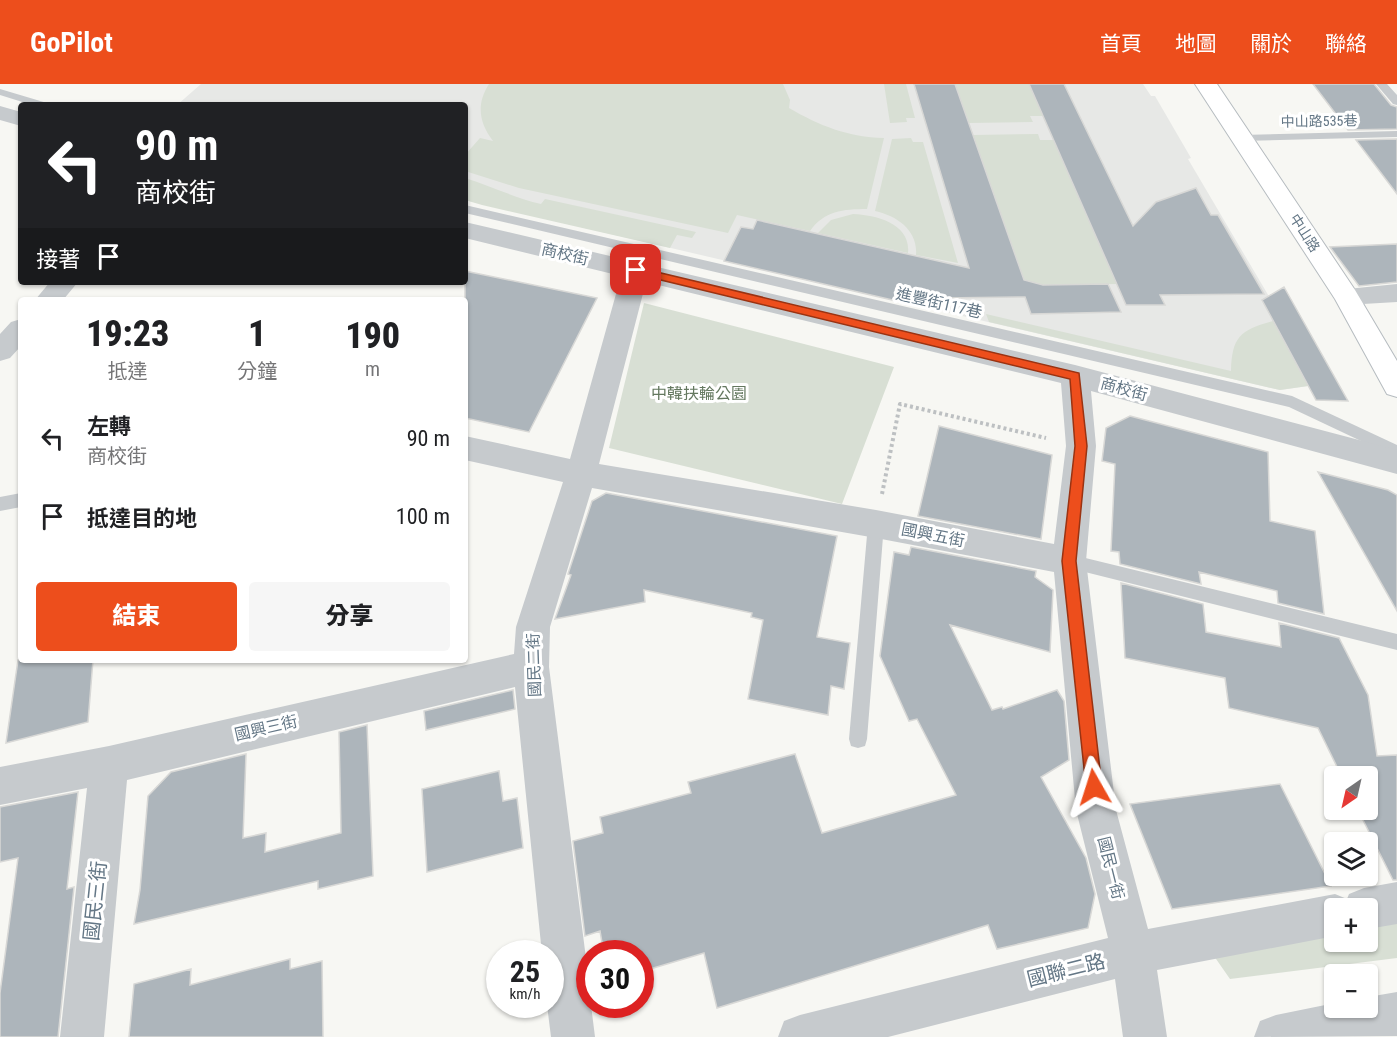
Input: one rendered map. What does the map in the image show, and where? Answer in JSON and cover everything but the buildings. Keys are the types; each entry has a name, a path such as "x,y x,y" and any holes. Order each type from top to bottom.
{"street":[{"name":"中山路","path":"1206,84 1346,296 1397,386"},
{"path":"0,113 18,118"},
{"name":"商校街","path":"468,231 1075,376 1397,462"},
{"name":"國民二街","path":"573,1037 531,667 533,627 581,474 636,270"},
{"path":"51,297 62,285"},
{"path":"1346,296 1397,293"},
{"name":"國民一街","path":"1075,376 1081,446 1069,561 1096,810 1133,954 1145,1037"},
{"name":"國興五街","path":"468,449 581,474 876,524 1069,561"},
{"name":"國興三街","path":"0,786 109,765 531,667"},
{"name":"國民三街","path":"82,1037 109,765"},
{"path":"1378,906 1397,903"},
{"name":"國聯二路","path":"800,1037 1133,954 1324,917"},
{"path":"1276,1037 1397,1014"}],"lane":[{"path":"1381,84 1397,102"},
{"path":"0,92 33,102"},
{"name":"中山路535巷","path":"1241,138 1397,134"},
{"name":"進豐街117巷","path":"468,210 1292,402 1397,452"},
{"path":"0,504 18,501"},
{"path":"858,739 876,524"},
{"name":"國興五街","path":"1069,561 1397,642"}],"path":[{"path":"876,524 900,404 1081,446"}],"shaded area":[{"path":"201,84 1143,84 1151,96 1155,96 1191,158 1188,159 1274,305 1265,306 1308,386 1280,390 468,201 468,102 180,102"}],"green space":[{"path":"489,84 783,84 790,100 789,108 823,125 846,133 884,138 867,209 835,212 821,219 810,231 737,215 728,233 519,188 468,172 468,152 480,138 493,141 482,120 481,106"},
{"path":"884,84 906,84 915,118 906,118 907,122 890,123"},
{"path":"955,84 1029,84 1043,116 1030,116 1033,122 969,123"},
{"path":"1038,134 1040,140 1054,140 1117,284 1026,285 973,135"},
{"path":"911,138 913,142 923,142 958,263 916,255 914,239 905,226 875,211 892,139"},
{"path":"468,179 541,204 545,199 696,232 692,238 677,235 670,248 468,201"},
{"path":"853,214 872,216 891,223 904,235 908,253 818,233 831,220"},
{"name":"中韓扶輪公園","path":"644,303 894,367 842,504 609,448"},
{"path":"986,314 1231,371 1233,350 1240,337 1253,328 1273,321 1308,386 1280,390 989,322"},
{"path":"1397,922 1397,958 1349,964 1324,964 1324,967 1230,979 1207,946 1324,931 1324,952 1378,952 1378,925"}],"route":[{"path":"636,270 1075,376 1081,446 1069,561 1094,787"}]}
